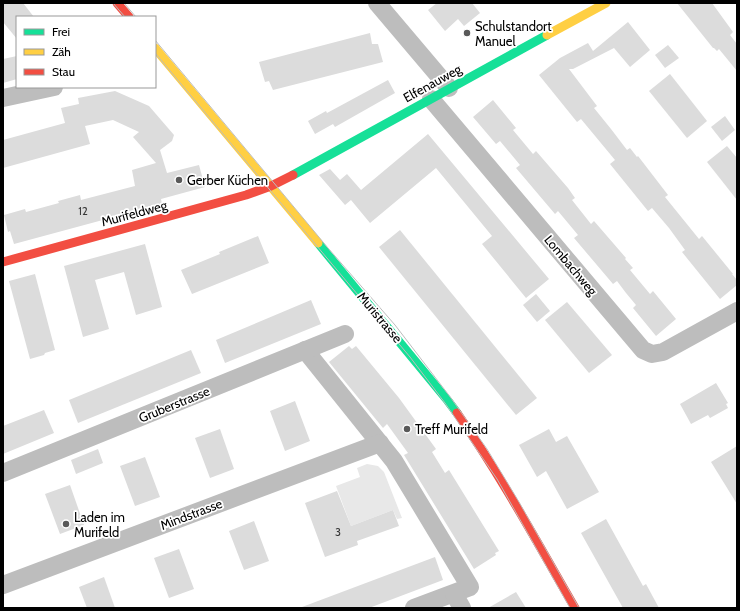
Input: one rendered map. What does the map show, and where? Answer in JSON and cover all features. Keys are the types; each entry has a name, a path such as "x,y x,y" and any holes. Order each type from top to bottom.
{"main road":[{"path":"117,3 128,16"},
{"name":"Elfenauweg","path":"271,186 302,171 449,88 606,3"},
{"name":"Muristrasse","path":"156,49 390,329 448,401 484,452 516,504 575,608"},
{"name":"Murifeldweg","path":"3,262 246,195 271,186"}],"street":[{"path":"377,3 449,88"},
{"path":"3,98 49,88"},
{"name":"Lombachweg","path":"431,99 643,350 652,354 663,352 737,311"},
{"name":"Gruberstrasse","path":"3,473 345,334"},
{"path":"305,350 394,461 462,596 414,608"},
{"name":"Mindstrasse","path":"3,585 380,443"}],"shaded area":[{"path":"367,464 378,466 384,472 402,518 397,519 393,510 351,526 336,486 360,477 357,468"}],"building":[{"path":"3,3 23,3 33,16 16,16 16,38 3,22"},
{"path":"437,3 472,3 480,13 464,26 458,19 445,31 428,10"},
{"path":"677,3 712,3 733,32 730,35 737,44 737,71 719,49 717,51 713,48"},
{"path":"628,22 650,50 630,67 614,48 573,69 569,69 597,106 594,108 627,150 630,148 637,157 638,156 668,195 665,197 699,239 702,236 737,280 737,285 720,299 682,252 685,250 669,228 652,208 648,211 610,164 615,160 581,119 577,122 539,75 560,58 588,43 593,51"},
{"path":"370,33 372,44 378,44 383,62 273,90 269,81 265,82 259,62"},
{"path":"668,45 679,58 665,68 655,55"},
{"path":"16,56 16,79 3,83 3,59"},
{"path":"670,74 707,121 687,138 649,91"},
{"path":"388,80 395,93 335,127 333,124 315,134 308,121 326,111 327,113"},
{"path":"115,91 149,106 174,135 172,141 160,150 167,173 199,165 205,187 161,199 162,204 14,244 10,231 8,232 4,215 25,209 26,212 59,203 58,201 80,195 81,200 135,186 132,170 156,163 133,137 139,132 113,120 85,126 90,144 3,168 3,140 65,123 61,108 79,104 78,98"},
{"path":"493,100 516,128 513,130 533,154 536,151 568,188 575,198 572,200 591,224 594,221 626,258 625,259 633,268 630,270 650,294 653,291 676,319 656,336 633,308 636,305 617,281 613,284 574,238 578,235 558,211 555,214 516,168 520,165 500,141 496,144 473,117"},
{"path":"725,116 735,130 722,141 711,127"},
{"path":"428,134 549,279 526,298 482,244 492,236 436,168 370,223 351,200 345,205 319,175 330,169 340,180 347,174 361,190"},
{"path":"727,146 737,158 737,200 707,162"},
{"path":"400,230 537,398 516,415 379,247"},
{"path":"258,236 269,263 192,294 181,270"},
{"path":"145,244 162,307 136,315 124,272 95,280 109,329 83,337 64,266"},
{"path":"35,274 55,350 30,359 9,281"},
{"path":"536,294 550,311 537,322 523,305"},
{"path":"311,300 321,324 225,363 216,340"},
{"path":"567,302 612,355 589,373 545,320"},
{"path":"349,346 352,349 356,346 399,398 436,449 432,452 445,473 449,470 499,551 495,553 496,555 474,569 404,455 408,453 387,424 383,428 329,362"},
{"path":"191,350 201,373 78,423 69,400"},
{"path":"716,383 728,403 726,404 728,408 710,418 708,415 691,424 680,404"},
{"path":"295,401 310,441 285,451 270,411"},
{"path":"44,410 54,433 3,454 3,426"},
{"path":"220,429 234,469 210,478 195,438"},
{"path":"549,429 556,442 567,436 599,492 567,509 546,471 537,477 519,445"},
{"path":"737,446 737,504 711,462"},
{"path":"98,449 103,463 76,474 71,460"},
{"path":"145,457 160,497 135,506 120,466"},
{"path":"70,485 84,525 60,534 45,494"},
{"path":"337,491 351,526 393,510 399,526 357,541 358,545 325,557 305,503"},
{"path":"606,519 643,586 646,584 659,608 623,608 581,533"},
{"path":"254,521 269,561 244,570 229,531"},
{"path":"179,549 194,589 169,598 154,558"},
{"path":"435,557 443,580 369,608 302,607"},
{"path":"104,577 115,608 87,608 79,587"},
{"path":"516,592 526,608 488,608"}],"tram line":[{"path":"113,3 124,16"},
{"path":"124,3 135,16"},
{"path":"156,41 328,248 395,325 451,398 487,449 579,608"},
{"path":"156,54 410,357 445,403 497,479 570,608"}],"traffic: fast":[{"path":"293,175 547,35"},
{"path":"318,243 457,413"}],"traffic: slow":[{"path":"547,35 606,3"},
{"path":"156,49 318,243"}],"traffic: jam":[{"path":"117,3 128,16"},
{"path":"3,262 246,195 271,186 293,175"},
{"path":"457,413 504,485 575,608"}],"place":[{"name":"Schulstandort Manuel","path":"467,33"},
{"name":"Gerber Küchen","path":"179,180"},
{"name":"Treff Murifeld","path":"407,429"},
{"name":"Laden im Murifeld","path":"66,524"}]}
